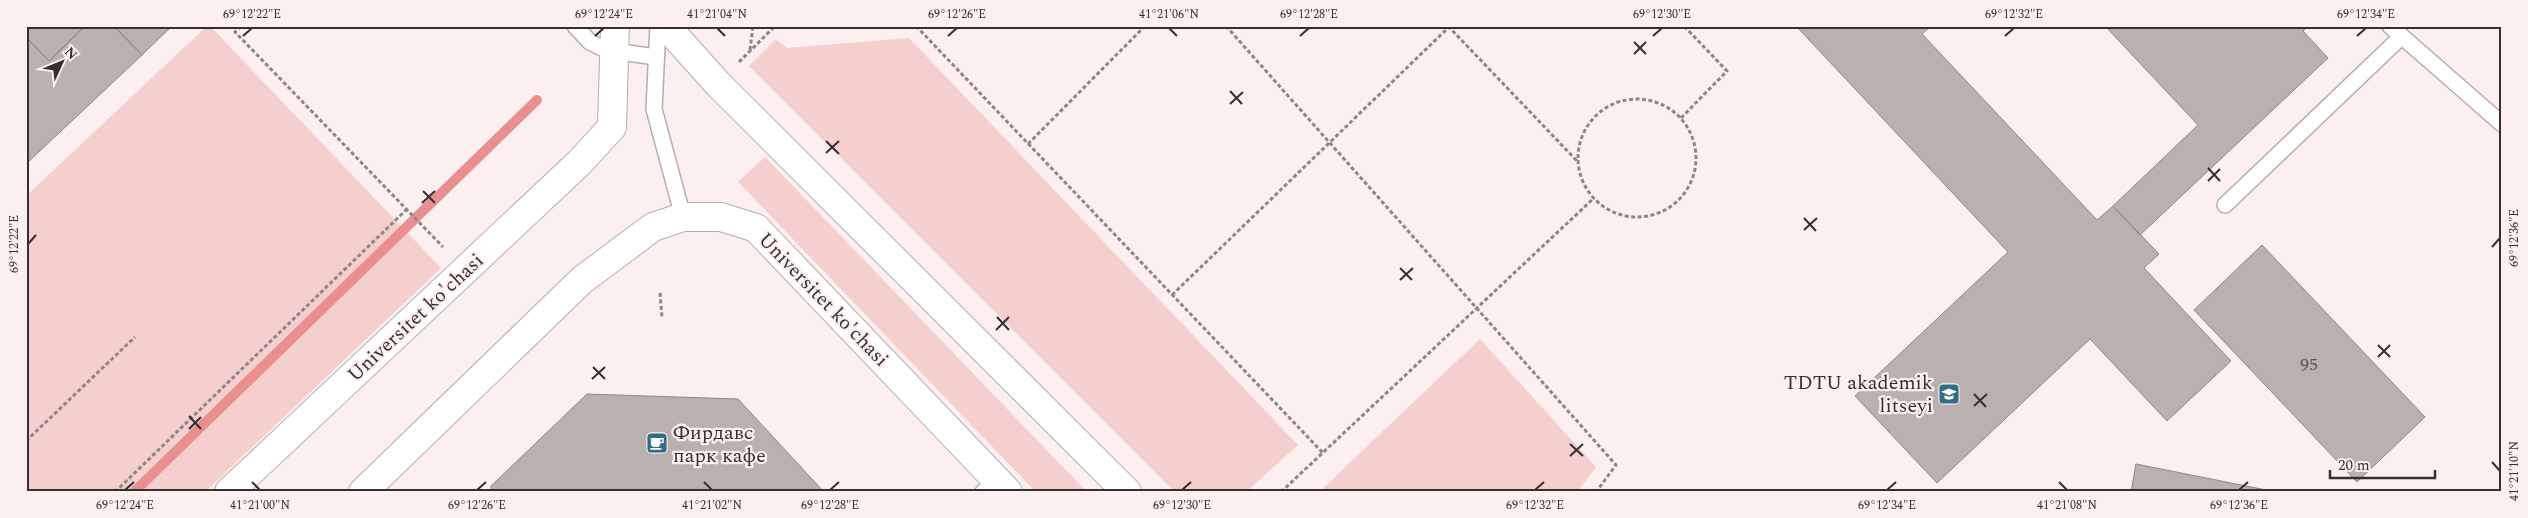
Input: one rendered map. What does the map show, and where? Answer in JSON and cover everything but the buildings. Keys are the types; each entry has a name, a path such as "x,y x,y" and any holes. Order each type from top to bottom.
{"street":[{"path":"666,26 718,84 1127,492"},
{"name":"Universitet ko'chasi","path":"229,492 580,162 612,128 615,39"},
{"name":"Universitet ko'chasi","path":"363,492 582,280 653,228 683,217 721,217 756,228 996,488"}],"lane":[{"path":"575,26 590,42 615,39 656,57"},
{"path":"658,26 654,109 683,217"},
{"path":"2390,26 2502,124"},
{"path":"2225,205 2401,37"}],"path":[{"path":"241,26 235,32 429,233"},
{"path":"750,51 753,26"},
{"path":"718,84 775,26"},
{"path":"916,26 1323,453"},
{"path":"1028,144 1145,26"},
{"path":"1226,26 1616,465 1596,492"},
{"path":"1681,118 1727,71 1684,26"},
{"path":"1172,295 1449,27 1578,163"},
{"path":"1631,99 1649,100 1666,107 1681,118 1692,135 1696,155 1694,176 1684,194 1670,208 1650,216 1630,217 1610,211 1594,198 1583,182 1578,163 1579,145 1586,128 1598,114 1613,104 1631,99"},
{"path":"1280,492 1594,198"},
{"path":"115,492 408,211"},
{"path":"660,293 662,318"},
{"path":"26,441 136,338"}],"shaded area":[{"path":"207,26 210,26 441,268 205,492 26,492 26,196"},
{"path":"909,38 1298,445 1246,492 1175,492 749,66 776,39 787,48"},
{"path":"765,157 1087,492 1036,492 738,182"},
{"path":"1480,339 1596,467 1577,492 1319,492"}],"waterway":[{"path":"134,492 537,100"}],"place":[{"name":"TDTU akademik litseyi","path":"1949,394"},
{"name":"Фирдавс парк кафе","path":"657,443"}]}
